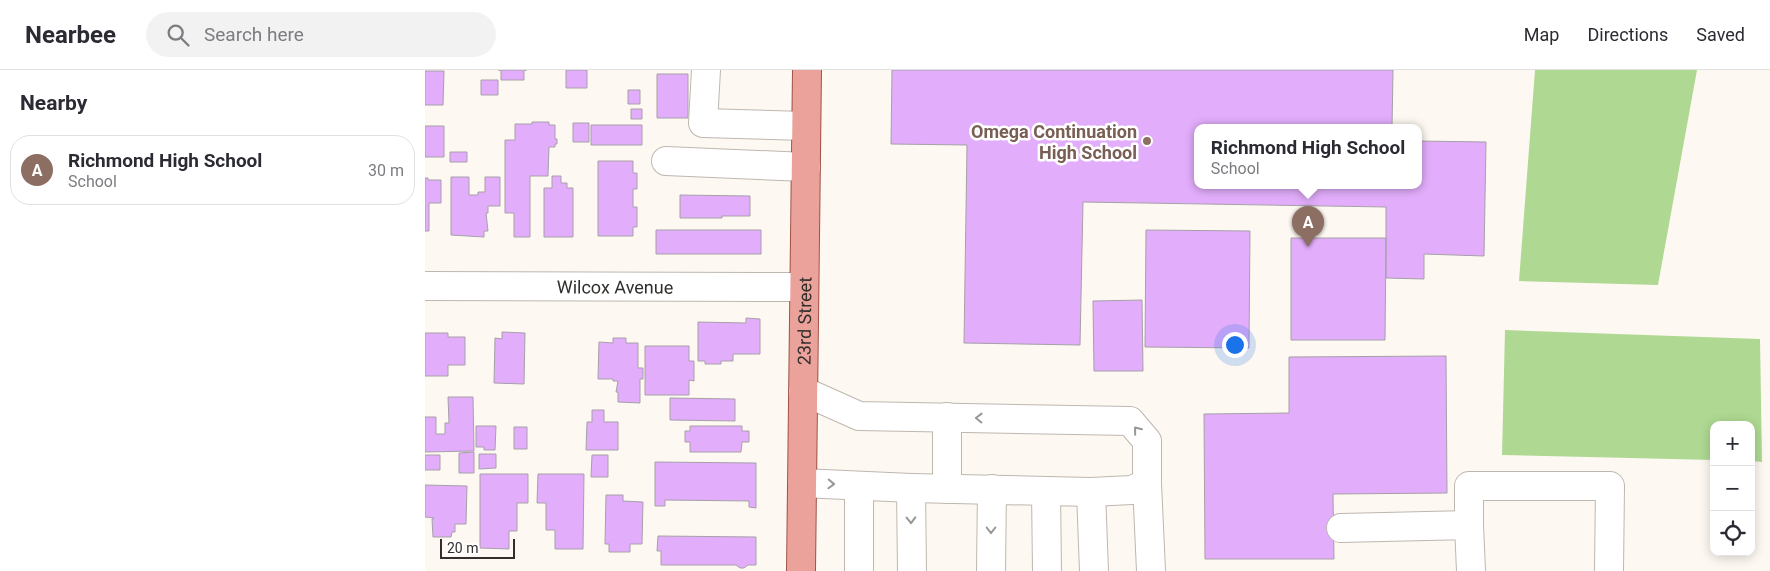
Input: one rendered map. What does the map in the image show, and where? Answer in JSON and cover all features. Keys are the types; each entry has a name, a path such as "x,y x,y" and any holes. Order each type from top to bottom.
{"main road":[{"name":"23rd Street","path":"801,571 807,70"}],"street":[{"path":"706,70 703,124 806,126"},
{"path":"666,161 806,167"},
{"name":"Wilcox Avenue","path":"425,286 804,287"},
{"path":"803,391 859,416 1131,421 1147,441 1151,571"},
{"path":"947,417 947,489"},
{"path":"802,483 911,488 1091,492 1132,490 1147,483"},
{"path":"859,486 859,571"},
{"path":"1471,571 1469,486 1610,486 1609,571"},
{"path":"911,488 912,571"},
{"path":"991,571 992,489"},
{"path":"1046,491 1047,571"},
{"path":"1091,492 1094,571"},
{"path":"1341,528 1469,525"}],"green space":[{"path":"1535,70 1697,70 1658,285 1519,281"},
{"path":"1505,330 1760,339 1762,462 1755,461 1755,421 1710,421 1710,460 1502,455"}],"building":[{"path":"501,70 524,70 524,80 501,80"},
{"path":"566,70 587,70 587,88 566,88"},
{"path":"892,70 1393,70 1392,124 1194,124 1194,189 1422,189 1422,141 1486,142 1484,256 1424,254 1424,279 1386,278 1386,207 1083,202 1080,345 964,343 967,145 891,144"},
{"path":"425,71 444,71 443,105 425,105"},
{"path":"657,74 688,74 688,118 657,118"},
{"path":"481,80 498,80 498,95 481,95"},
{"path":"628,90 640,90 640,104 628,104"},
{"path":"631,109 642,109 642,119 631,119"},
{"path":"532,122 549,122 549,125 555,125 557,144 555,144 555,147 549,147 548,176 530,176 530,237 514,237 514,213 505,213 505,140 515,140 515,124 532,124"},
{"path":"573,123 589,123 589,142 573,142"},
{"path":"591,125 642,125 642,145 591,145"},
{"path":"425,126 444,126 444,157 425,157"},
{"path":"450,152 467,152 467,162 450,162"},
{"path":"598,161 633,161 633,173 637,173 637,189 633,189 633,207 637,207 637,227 633,227 633,236 598,236"},
{"path":"552,176 561,176 561,183 567,183 567,188 573,188 573,237 544,237 544,188 552,188"},
{"path":"451,177 469,177 469,195 478,195 478,192 485,192 485,177 500,177 500,206 488,206 488,213 486,213 488,231 484,231 484,237 451,235"},
{"path":"425,178 428,178 428,180 441,180 441,203 429,203 429,231 425,231"},
{"path":"680,195 750,196 750,216 680,218"},
{"path":"656,230 761,230 761,254 656,254"},
{"path":"1146,230 1250,231 1249,348 1145,347"},
{"path":"1291,238 1386,238 1385,340 1291,340"},
{"path":"1142,300 1143,371 1094,371 1093,301"},
{"path":"746,318 760,319 760,354 733,354 733,361 721,361 721,364 705,364 705,361 698,361 698,322 746,323"},
{"path":"502,332 525,333 524,384 494,383 495,338 502,339"},
{"path":"425,333 448,333 448,337 465,337 465,365 448,365 448,376 425,376"},
{"path":"613,338 626,338 626,343 638,343 638,368 643,368 643,379 640,379 640,403 618,402 618,392 616,392 618,381 598,379 599,342 613,343"},
{"path":"645,346 689,346 689,361 694,361 694,381 689,380 689,395 645,395"},
{"path":"1446,356 1447,493 1333,494 1334,559 1205,559 1204,414 1289,413 1289,357"},
{"path":"448,397 473,397 474,451 425,452 425,417 436,417 436,434 445,434 445,423 449,423"},
{"path":"670,398 735,399 735,421 670,420"},
{"path":"592,410 604,410 604,422 618,422 618,450 586,450 587,422 592,422"},
{"path":"476,426 496,426 495,450 484,450 484,447 476,447"},
{"path":"690,426 742,426 742,431 749,431 749,442 742,442 741,452 690,452 690,442 685,442 685,431 690,431"},
{"path":"514,427 527,427 527,449 514,449"},
{"path":"474,452 474,473 459,473 459,453"},
{"path":"479,454 496,454 496,468 479,469"},
{"path":"425,455 440,455 440,470 425,470"},
{"path":"592,455 608,455 608,477 591,477"},
{"path":"655,462 756,463 756,508 749,507 749,501 665,500 665,506 655,506"},
{"path":"480,474 528,474 528,503 517,503 517,531 509,531 509,549 480,548"},
{"path":"538,474 584,474 583,549 555,549 555,530 546,530 546,503 537,503"},
{"path":"425,485 467,486 466,524 455,524 455,532 452,532 451,537 433,537 432,519 434,518 425,517"},
{"path":"606,495 623,495 623,501 643,502 642,544 630,544 630,552 609,552 609,544 605,544"},
{"path":"658,536 756,537 756,565 740,568 736,565 661,565 661,551 657,551"}],"place":[{"name":"Omega Continuation High School","path":"1147,141"},
{"name":"Richmond High School","path":"1308,247"}]}
